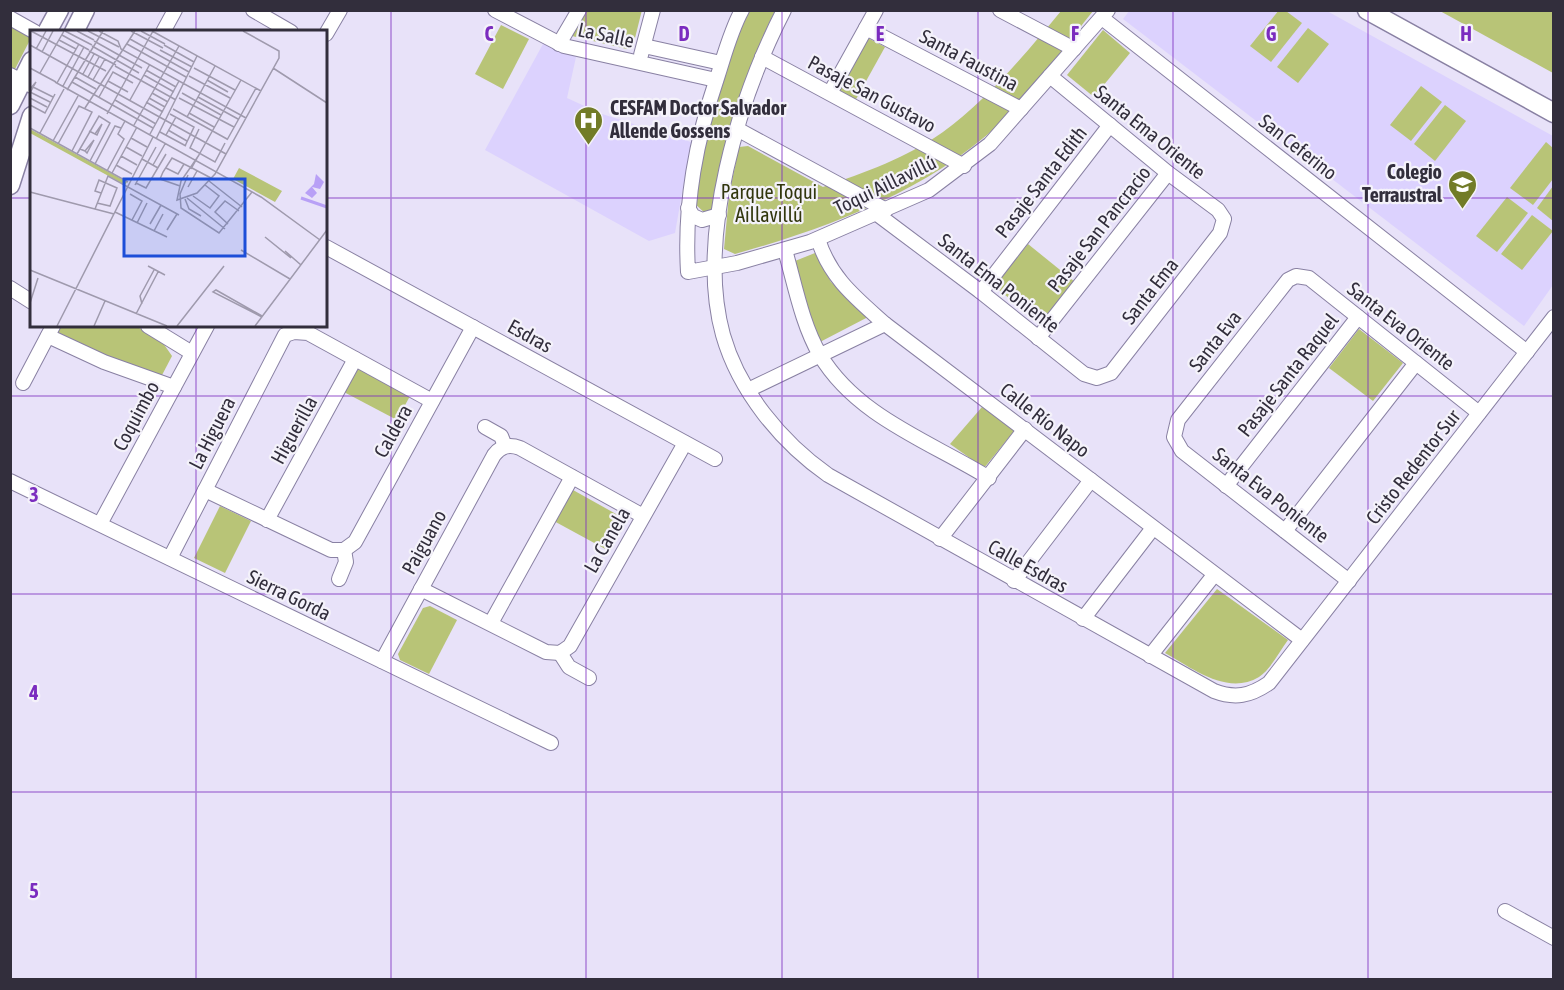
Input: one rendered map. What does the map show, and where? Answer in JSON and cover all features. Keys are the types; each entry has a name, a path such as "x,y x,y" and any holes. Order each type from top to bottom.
{"street":[{"path":"48,30 59,10"},
{"path":"75,30 85,10"},
{"path":"164,30 175,10"},
{"path":"253,10 288,30"},
{"path":"327,32 340,10"},
{"name":"La Salle","path":"495,10 559,44 716,80"},
{"path":"559,44 579,10"},
{"path":"639,63 653,10"},
{"path":"719,215 702,220 693,216 688,208 698,142 721,63 742,10"},
{"name":"Calle Esdras","path":"784,10 762,57 729,155 719,215 717,267 723,335 738,375 770,420 816,467 1014,581 1226,696 1248,695 1269,683 1302,640"},
{"path":"830,93 876,10"},
{"path":"1000,10 1074,49"},
{"path":"1367,10 1554,113"},
{"name":"Toqui Aillavillú","path":"688,208 688,272 785,250 882,212 929,190 964,166 990,144 1105,14"},
{"name":"San Ceferino","path":"1105,14 1527,352"},
{"path":"10,18 31,30"},
{"name":"Santa Faustina","path":"866,28 1021,110"},
{"name":"La Salle","path":"644,46 721,63"},
{"name":"Pasaje San Gustavo","path":"762,57 964,166"},
{"path":"10,105 30,64"},
{"name":"Santa Ema Oriente","path":"1050,76 1167,172 1218,210 1224,219"},
{"path":"10,185 30,122"},
{"name":"Pasaje Santa Edith","path":"981,292 1110,125"},
{"name":"Santa Ema Poniente","path":"737,129 882,212 1084,374 1097,378"},
{"name":"Pasaje San Pancracio","path":"1038,338 1167,172"},
{"name":"Santa Ema","path":"1097,378 1111,372 1220,233 1224,219"},
{"name":"Calle Río Napo","path":"818,239 826,261 840,283 885,324 1302,640"},
{"name":"Esdras","path":"327,248 715,459"},
{"path":"785,250 804,317 820,354 849,390 879,415 989,478"},
{"name":"Santa Eva Oriente","path":"1296,276 1308,278 1479,413"},
{"name":"Santa Eva","path":"1174,437 1178,420 1285,283 1296,276"},
{"path":"10,288 30,303"},
{"path":"10,301 30,304"},
{"name":"Pasaje Santa Raquel","path":"1226,486 1358,317"},
{"name":"Cristo Redentor Sur","path":"1302,640 1554,317"},
{"path":"748,390 885,324"},
{"path":"150,327 192,353"},
{"name":"Coquimbo","path":"100,524 206,327"},
{"name":"Caldera","path":"344,550 355,542 474,327"},
{"path":"294,329 308,333 432,401"},
{"name":"La Higuera","path":"170,558 282,339 294,329"},
{"path":"23,383 51,331 104,362 174,387"},
{"name":"Higuerilla","path":"267,520 355,359"},
{"path":"1285,531 1416,363"},
{"path":"485,427 497,433 505,446 520,448 643,516"},
{"path":"940,539 1025,429"},
{"name":"Santa Eva Poniente","path":"1174,437 1182,451 1349,581"},
{"name":"La Canela","path":"560,653 570,646 685,443"},
{"name":"Paiguano","path":"382,661 494,455 505,446"},
{"path":"491,623 572,477"},
{"path":"1014,581 1091,480"},
{"name":"Sierra Gorda","path":"10,481 552,743"},
{"path":"206,490 331,550 344,550 346,562 339,579"},
{"path":"1083,619 1153,528"},
{"path":"1150,656 1214,575"},
{"path":"421,589 546,651 560,653 569,667 589,678"},
{"path":"1505,911 1554,938"}],"shaded area":[{"name":"Colegio Terraustral","path":"1130,10 1327,11 1553,136 1553,285 1524,326 1123,19"},
{"name":"CESFAM Doctor Salvador Allende Gossens","path":"543,44 576,57 567,98 602,114 691,142 675,233 649,241 485,150"}],"green space":[{"path":"642,10 634,42 627,49 572,36 586,11"},
{"path":"1279,10 1286,11 1302,23 1271,62 1250,46"},
{"path":"749,11 775,11 744,84 729,135 713,213 707,215 694,203 703,155 729,56"},
{"name":"Parque Toqui Aillavillú","path":"1061,11 1093,11 1045,75 1013,111 984,138 952,161 883,200 810,231 735,254 724,249 729,195 739,147 748,146 823,187 885,164 929,141 959,119 1006,75"},
{"path":"1440,11 1553,11 1553,73"},
{"path":"501,25 529,39 503,89 475,74"},
{"path":"10,26 30,37 14,71 11,69"},
{"path":"1308,28 1329,44 1298,83 1277,67"},
{"path":"1103,30 1130,53 1094,97 1067,75"},
{"path":"866,37 885,47 855,101 836,91"},
{"path":"1421,86 1442,102 1411,141 1390,125"},
{"path":"1445,105 1466,121 1435,161 1414,144"},
{"path":"1546,142 1553,148 1553,179 1533,205 1510,188"},
{"path":"1554,186 1553,221 1537,208"},
{"path":"1507,197 1528,213 1497,252 1476,236"},
{"path":"1532,215 1553,231 1522,270 1501,254"},
{"path":"1028,244 1075,282 1041,324 994,286"},
{"path":"815,253 831,282 870,316 820,342 802,295 795,261"},
{"path":"60,327 138,327 163,343 172,356 161,377 78,347 58,332"},
{"path":"1359,329 1403,363 1373,401 1329,368"},
{"path":"356,367 410,396 397,420 342,391"},
{"path":"982,407 1015,430 984,468 950,444"},
{"path":"573,490 625,519 625,524 609,551 552,520"},
{"path":"220,506 251,521 225,573 194,558"},
{"path":"1217,589 1288,640 1267,670 1259,677 1247,682 1222,682 1210,678 1165,653"},
{"path":"430,606 457,620 429,674 400,660 398,654 423,608"}],"place":[{"name":"CESFAM Doctor Salvador Allende Gossens","path":"589,146"},
{"name":"Colegio Terraustral","path":"1463,210"}]}
